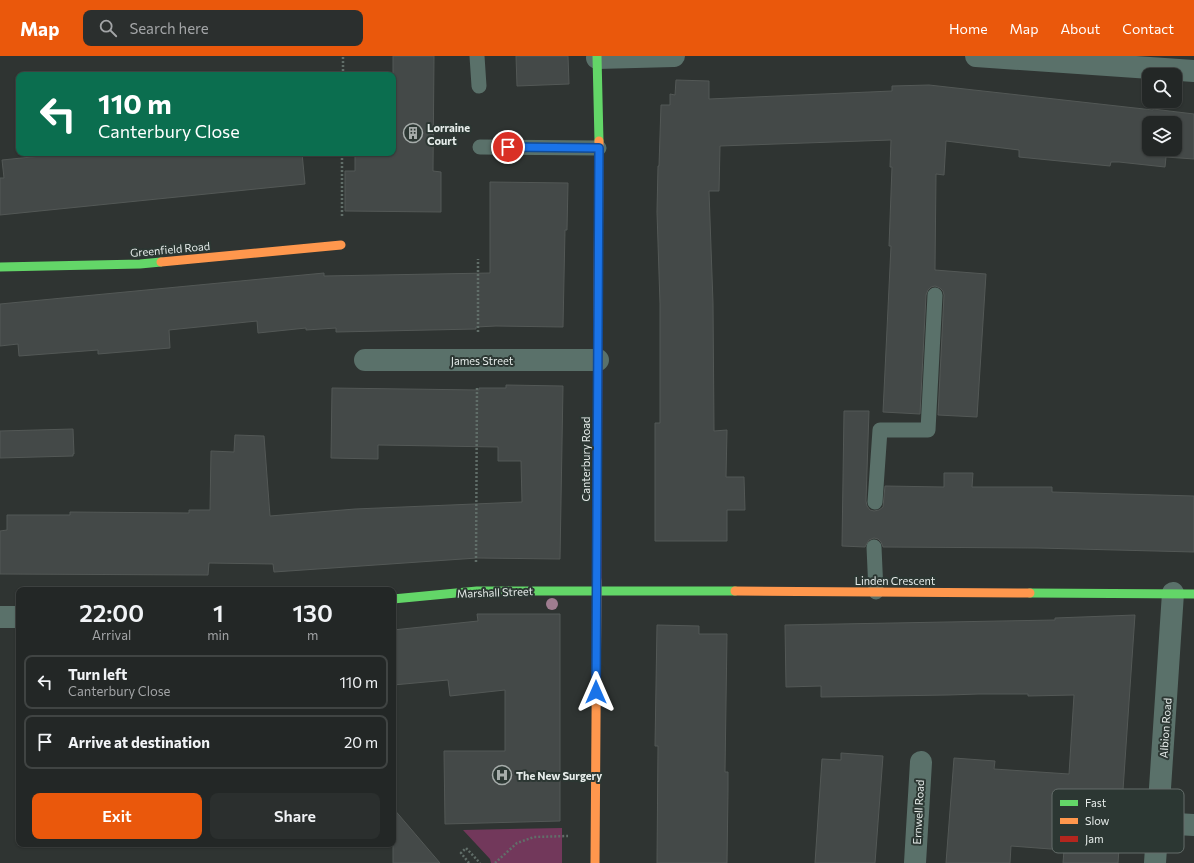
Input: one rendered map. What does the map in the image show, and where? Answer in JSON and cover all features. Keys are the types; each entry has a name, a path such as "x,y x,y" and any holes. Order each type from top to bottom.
{"street":[{"path":"597,57 674,56"},
{"path":"976,56 1194,71"},
{"name":"Canterbury Road","path":"595,863 599,148 597,57"},
{"name":"Greenfield Road","path":"0,267 140,264 341,245"},
{"name":"James Street","path":"365,360 598,360"},
{"name":"Marshall Street","path":"396,599 477,591 596,590"},
{"name":"Linden Crescent","path":"596,590 1184,593"},
{"name":"Albion Road","path":"1162,789 1184,593"},
{"path":"0,617 16,617"},
{"name":"Ernwell Road","path":"915,863 921,762"},
{"path":"1184,824 1194,825"},
{"name":"Albion Road","path":"1155,863 1156,853"}],"lane":[{"path":"477,56 479,86"},
{"path":"480,147 599,148"},
{"path":"875,502 880,430 928,430 935,295"},
{"path":"874,547 876,592"}],"path":[{"path":"343,56 343,72"},
{"path":"341,245 342,156"},
{"path":"477,591 478,259"},
{"path":"495,863 517,843 534,837 572,836"},
{"path":"469,863 460,853 466,848 480,863"}],"shaded area":[{"path":"562,828 562,863 491,863 490,859 463,830"}],"building":[{"name":"Lorraine Court","path":"393,56 434,56 433,171 441,172 441,212 345,211 345,171 355,171 355,156 396,156 396,72 393,72"},
{"path":"516,56 568,56 569,84 517,86"},
{"path":"676,80 709,81 709,99 892,91 892,86 929,85 1194,114 1194,159 1166,157 1165,167 1119,162 1111,162 1110,166 1019,157 1019,150 946,141 944,175 936,174 935,270 986,274 977,417 938,415 944,295 940,288 935,286 928,290 926,295 920,414 883,412 891,246 889,246 892,167 890,167 891,140 720,146 719,191 709,191 713,303 714,431 727,430 726,477 744,477 745,510 727,510 727,541 655,541 655,423 660,423 660,304 657,212 658,166 661,105 670,105 670,94 675,95"},
{"path":"41,156 302,156 305,184 0,215 0,178 4,178 2,160"},
{"path":"490,182 568,183 567,230 565,230 563,327 496,326 476,327 476,329 336,332 336,328 306,330 306,328 258,333 257,321 169,330 170,348 98,354 98,350 19,356 18,344 0,346 0,304 324,273 324,276 490,273"},
{"path":"506,385 563,386 560,559 477,558 274,572 273,564 209,563 208,575 0,574 0,531 7,530 7,515 70,515 70,512 189,513 189,510 210,510 211,451 234,452 235,435 264,436 270,516 355,509 522,502 521,461 498,461 498,447 378,445 378,459 331,458 332,388 479,390 479,388 506,388"},
{"path":"844,411 869,411 866,501 870,510 879,510 883,507 885,486 944,487 944,473 973,473 972,487 1052,487 1052,492 1194,496 1194,552 1038,548 883,547 878,539 874,538 869,540 865,547 842,546"},
{"path":"73,429 73,456 0,458 0,431"},
{"path":"477,614 560,614 560,821 445,824 444,751 505,751 505,690 450,696 448,680 396,685 396,630 478,621"},
{"path":"1135,615 1123,789 1052,789 1052,849 1011,846 1010,863 946,863 954,758 995,761 994,769 1069,774 1074,695 1028,696 1028,694 979,694 821,697 821,686 786,687 785,625 1055,620 1055,618"},
{"path":"657,625 699,626 699,634 727,634 725,772 728,772 727,863 657,863 658,746 655,746"},
{"path":"841,753 883,756 875,863 815,863 822,759 841,760"},
{"path":"396,812 440,863 393,863 393,847 396,847"},
{"path":"1064,853 1119,853 1118,863 1063,863"}],"traffic: fast":[{"path":"597,56 599,141"},
{"path":"0,267 140,264 161,262"},
{"path":"396,599 477,591 735,591"},
{"path":"1030,593 1194,594"}],"traffic: slow":[{"path":"598,318 599,141"},
{"path":"161,262 341,245"},
{"path":"595,863 597,580"},
{"path":"735,591 1030,593"}],"traffic: jam":[{"path":"597,580 598,318"}],"place":[{"name":"Lorraine Court","path":"413,133"},
{"name":"The New Surgery","path":"502,775"}],"route":[{"path":"508,147 599,148 596,692"}]}
